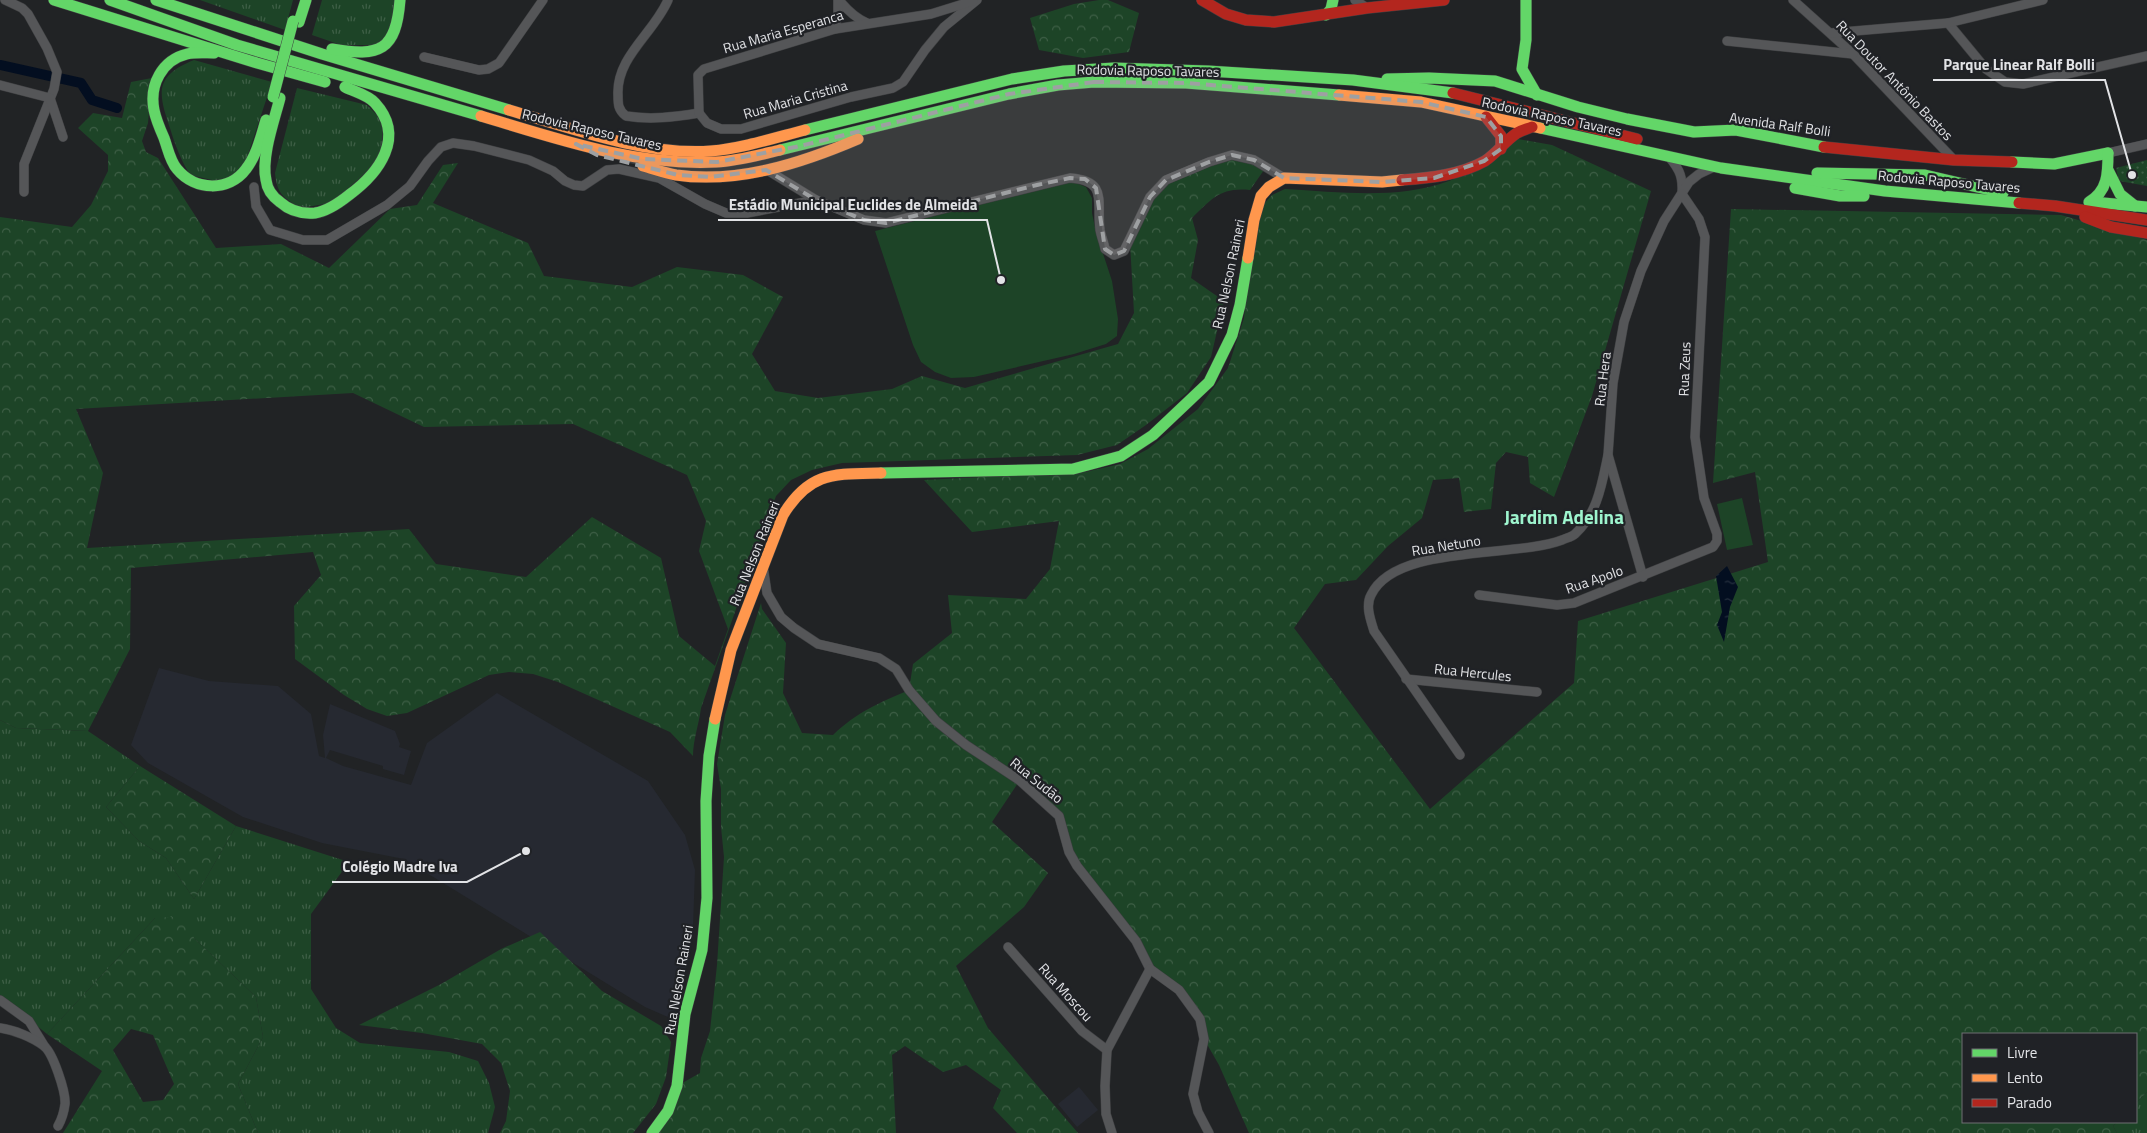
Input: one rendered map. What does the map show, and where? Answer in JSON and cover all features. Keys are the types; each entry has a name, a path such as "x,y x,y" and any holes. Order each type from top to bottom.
{"main road":[{"path":"54,0 225,53 345,87 516,127"},
{"path":"85,0 141,19 185,40"},
{"name":"Rodovia Raposo Tavares","path":"110,0 237,45 576,144 643,159 717,162 752,157 1009,94 1058,85 1094,82 1186,83 1421,102 1718,167 1942,197 2056,206 2147,220"},
{"name":"Rodovia Raposo Tavares","path":"156,0 296,46 562,124 654,146 708,151 777,138 872,112 1012,79 1064,71 1157,68 1353,80 1436,90 1480,99 1677,150 1816,173 1925,175 2003,193 2147,208"},
{"path":"189,0 226,16 238,27"},
{"path":"298,0 296,21 276,97 266,163 266,182 276,200 294,212 314,213 327,210 360,186 380,166 388,152 389,131 382,111 373,101 345,87"},
{"path":"296,21 306,0"},
{"path":"296,46 368,53 380,50 390,42 397,30 400,0"},
{"path":"1202,0 1226,14 1246,20 1274,22 1367,8 1444,0"},
{"path":"1326,15 1331,9 1333,0"},
{"path":"1526,0 1526,40 1522,69 1536,95"},
{"path":"225,53 184,55 171,62 162,70 154,82 153,108 174,164 185,178 204,186 225,184 238,178 246,170 252,158 276,97"},
{"path":"1504,84 1522,69"},
{"name":"Avenida Ralf Bolli","path":"1353,80 1469,78 1495,81 1536,95 1627,120 1694,132 1736,130 1808,145 1954,160 2054,164 2108,153"},
{"path":"1486,117 1501,136 1501,149"},
{"path":"576,144 597,155 678,175 710,177 766,170 806,160 897,121"},
{"path":"1284,178 1382,182 1434,178 1466,169 1484,161 1501,149 1517,133 1532,127"},
{"path":"2089,202 2103,192 2108,170 2108,153"},
{"path":"2108,170 2120,194 2135,206"},
{"name":"Rua Nelson Raineri","path":"652,1133 668,1111 677,1086 685,1014 702,950 706,898 706,792 717,704 731,650 783,515 792,500 804,487 821,478 842,474 1074,469 1121,456 1153,435 1209,382 1232,335 1240,305 1250,238 1261,196 1269,187 1284,178"},
{"path":"2056,206 2111,227 2147,233"}],"street":[{"path":"5,0 22,8 28,14 48,48 57,72 52,93 24,164 24,192"},
{"path":"424,57 479,70 488,69 499,62 543,0"},
{"path":"668,0 623,66 617,84 618,107 621,113 626,116 643,119 699,113"},
{"path":"838,0 846,10 858,19 868,23"},
{"path":"835,29 838,0"},
{"name":"Rua Maria Esperanca","path":"699,113 698,75 704,69 835,29 931,14 976,0"},
{"name":"Rua Maria Cristina","path":"699,113 707,124 720,128 741,129 851,96 893,88 903,82 944,27 976,0"},
{"path":"1355,0 1367,8"},
{"name":"Rua Doutor Antônio Bastos","path":"1793,0 1853,54 1954,160"},
{"path":"1831,33 1948,23 2043,0"},
{"path":"1948,23 1986,69 2005,82 2022,84 2147,56"},
{"path":"1727,41 1853,54"},
{"path":"0,85 52,93"},
{"path":"52,93 63,137"},
{"path":"254,187 256,206 270,230 303,240 327,240 387,205 410,186 428,161 442,146 453,143 474,146 529,160 553,171 565,181 574,185 583,186 607,170 619,169 659,178 705,204 726,213 747,212 816,200"},
{"name":"Avenida Ralf Bolli","path":"2108,153 2147,144"},
{"path":"766,170 816,200 864,220 886,223 1045,183 1070,178 1085,179 1096,188 1099,198 1100,229 1106,249 1114,254 1124,251 1150,197 1166,180 1209,162 1232,156 1254,160 1284,178"},
{"path":"1669,157 1679,169 1683,180 1682,194"},
{"name":"Rua Hera","path":"1642,577 1608,455 1613,384 1624,322 1641,272 1664,220 1690,182 1700,174 1718,167"},
{"name":"Rua Zeus","path":"1682,194 1699,219 1705,237 1695,437 1704,498 1717,534 1717,542 1713,547"},
{"name":"Rua Netuno","path":"1460,755 1374,632 1369,615 1370,595 1383,579 1403,566 1442,557 1547,546 1574,535 1592,514 1602,486 1608,455"},
{"name":"Rua Apolo","path":"1479,595 1557,605 1574,603 1713,547"},
{"name":"Rua Sudão","path":"763,566 768,593 782,617 794,628 818,644 879,658 896,669 909,690 936,720 966,745 1019,780 1059,816 1069,852 1077,866 1136,941 1150,969"},
{"name":"Rua Hercules","path":"1406,678 1537,692"},
{"name":"Rua Moscou","path":"1008,947 1082,1032 1107,1050"},
{"path":"1112,1133 1106,1114 1107,1050 1150,969 1179,990 1200,1019 1204,1039 1194,1094 1198,1112 1209,1133"},
{"path":"0,1000 29,1021 58,1071 65,1102 63,1118 58,1126"},
{"path":"0,1028 24,1036 45,1047"}],"highlighted area":[{"path":"1094,82 1186,83 1421,102 1486,117 1501,136 1501,149 1484,161 1434,178 1382,182 1284,178 1254,160 1232,155 1209,162 1166,180 1150,197 1124,251 1114,255 1105,249 1096,188 1085,179 1070,178 1037,185 886,223 864,220 816,200 766,170 710,177 678,175 597,155 576,144 643,159 717,162 800,146 1009,94"}],"shaded area":[{"path":"159,668 209,681 278,686 311,714 319,756 325,758 323,735 330,704 395,731 400,744 399,747 411,751 404,775 383,769 383,766 330,750 326,758 343,766 411,785 427,743 497,693 648,781 685,835 695,870 693,928 677,1021 645,1007 404,859 322,843 243,817 148,763 131,745"},
{"path":"1079,1087 1098,1110 1077,1127 1058,1104"}],"green space":[{"path":"200,0 293,0 285,30"},
{"path":"322,0 395,0 394,28 378,45 341,45 312,35"},
{"path":"1108,0 1139,13 1129,52 1083,58 1039,50 1030,18 1074,4"},
{"path":"194,60 272,82 243,170 225,183 190,175 176,146 163,105 162,87 166,79 172,72"},
{"path":"152,78 148,123 142,141 146,152 158,158 216,248 281,244 329,268 390,209 417,205 443,165 458,163 433,203 528,243 544,276 632,287 677,267 743,275 783,297 752,354 775,391 818,398 892,389 922,376 965,388 1118,344 1134,313 1130,243 1151,198 1167,181 1233,157 1255,161 1264,170 1250,190 1231,190 1217,196 1192,218 1198,240 1191,278 1224,301 1211,357 1187,393 1117,445 1077,455 842,463 812,470 791,480 776,496 701,708 693,756 670,732 558,682 533,674 509,672 489,675 407,713 387,716 367,709 344,695 295,659 294,606 321,575 313,552 131,568 130,649 88,731 16,728 0,720 0,217 72,227 91,205 108,171 108,155 78,128 93,113 122,118 131,82","holes":["353,393 424,427 573,424 687,475 706,521 699,551 728,629 715,666 679,636 661,558 592,517 526,577 436,564 409,529 87,548 103,473 76,409"]},
{"path":"297,88 367,105 380,118 383,129 380,161 331,203 300,208 289,201 279,190 275,173"},
{"path":"1518,139 1552,145 1651,191 1592,396 1554,497 1530,483 1528,457 1506,452 1496,463 1491,509 1464,512 1459,478 1433,480 1422,518 1388,546 1356,580 1325,584 1294,628 1430,809 1574,683 1578,621 1768,562 1755,472 1713,483 1731,209 2061,215 2147,240 2147,1092 2137,1102 2137,1033 1962,1033 1962,1123 2116,1123 2113,1126 2117,1133 1249,1133 1219,1065 1204,1039 1200,1019 1179,990 1150,969 1136,941 1077,866 1059,816 1018,783 992,822 1048,873 1024,907 956,966 988,1028 1078,1133 1017,1133 993,1108 1001,1090 966,1065 943,1072 905,1046 892,1055 896,1133 652,1133 677,1086 700,1073 701,1058 710,1031 717,965 724,857 721,827 721,789 717,764 725,715 761,603 762,609 786,643 783,693 802,733 833,735 860,714 909,690 913,664 952,633 948,595 1026,599 1050,569 1059,521 972,532 924,480 1085,472 1120,464 1148,449 1198,409 1228,368 1244,318 1251,241 1263,205 1272,195 1285,189 1347,193 1409,191 1449,181 1485,162"},
{"path":"2147,160 2147,186 2119,181 2116,168"},
{"path":"1071,181 1086,187 1092,198 1092,213 1096,232 1112,281 1118,319 1117,336 1106,344 1074,354 974,377 951,378 935,372 921,362 913,345 875,231"},
{"path":"1742,498 1753,545 1727,550 1717,504"},
{"path":"0,720 16,728 88,731 140,766 106,807 139,841 166,858 194,899 236,826 349,862 311,914 311,989 336,1028 360,1043 449,1052 478,1061 489,1083 495,1107 488,1133 258,1133 238,1084 263,1037 256,997 194,938 155,918 47,1034 0,996"},
{"path":"140,766 236,826 194,899 166,858 139,841 106,807"},
{"path":"186,916 194,938 256,997 263,1037 238,1084 258,1133 63,1133 102,1071 47,1034 155,918","holes":["131,1029 153,1035 174,1084 163,1100 143,1102 113,1050"]},
{"path":"540,932 602,991 661,1026 671,1042 666,1077 656,1104 633,1133 500,1133 506,1121 510,1091 501,1063 482,1044 422,1033 359,1025 441,984 501,949"},
{"path":"2147,1092 2147,1133 2117,1133 2113,1126 2116,1123 2137,1123 2137,1102"}],"water":[{"path":"1727,566 1738,587 1730,607 1724,642 1717,625 1722,612 1716,576"}],"waterway":[{"path":"0,65 81,83 92,100 117,108"}],"traffic: fast":[{"path":"54,0 257,63 325,82"},
{"path":"110,0 237,45 481,116"},
{"path":"156,0 322,54 509,110"},
{"path":"299,22 306,0"},
{"path":"332,49 362,52 382,47 389,40 394,30 400,0"},
{"path":"1326,15 1331,9 1333,0"},
{"path":"1526,0 1526,40 1522,69 1537,95"},
{"path":"273,97 293,21"},
{"path":"214,53 190,53 178,57 164,68 156,83 153,101 155,114 171,159 177,169 193,182 202,185 212,186 231,182 239,177 250,164 266,120"},
{"path":"805,130 1012,79 1064,71 1114,68 1208,71 1353,80 1453,93"},
{"path":"1387,79 1429,78 1495,81 1578,107 1627,119 1694,132 1736,130 1824,147"},
{"path":"780,150 1009,94 1058,85 1094,82 1186,83 1339,95"},
{"path":"280,98 265,161 269,190 277,200 288,208 306,213 315,213 333,206 360,186 379,165 385,154 388,129 384,116 372,100 345,87"},
{"path":"1540,128 1721,168 1885,191 2019,203"},
{"path":"2012,162 2054,164 2108,153"},
{"path":"2089,202 2100,193 2106,181 2108,153"},
{"path":"2108,170 2120,194 2135,206"},
{"path":"1817,173 1925,175 2003,193"},
{"path":"1795,188 1840,196 1864,196"},
{"path":"2093,202 2147,207"},
{"path":"881,473 1073,469 1121,456 1153,435 1209,382 1232,335 1240,305 1248,258"},
{"path":"652,1133 668,1111 677,1086 685,1014 702,950 707,898 706,801 709,756 715,719"}],"traffic: slow":[{"path":"1339,95 1421,102 1540,128"},
{"path":"509,110 609,139 635,145 686,151 711,151 735,148 805,130"},
{"path":"481,116 568,142 656,160 716,162 748,158 780,150"},
{"path":"643,166 676,175 723,177 746,174 792,163 858,139"},
{"path":"1248,258 1254,220 1261,196 1269,187 1284,178 1382,182 1402,180"},
{"path":"715,719 731,650 783,515 803,490 824,478 836,475 881,473"}],"traffic: jam":[{"path":"1202,0 1226,14 1246,20 1274,22 1367,8 1444,0"},
{"path":"1453,93 1637,139"},
{"path":"1486,117 1501,136 1501,149"},
{"path":"1402,180 1445,175 1475,166 1489,158 1517,133 1532,127"},
{"path":"1824,147 1954,160 2012,162"},
{"path":"2019,203 2055,206 2147,220"},
{"path":"2085,217 2111,227 2147,233"}],"place":[{"name":"Parque Linear Ralf Bolli","path":"2132,175"},
{"name":"Estádio Municipal Euclides de Almeida","path":"1001,280"},
{"name":"Colégio Madre Iva","path":"526,851"}],"district":[{"name":"Jardim Adelina","path":"1564,516"}]}
